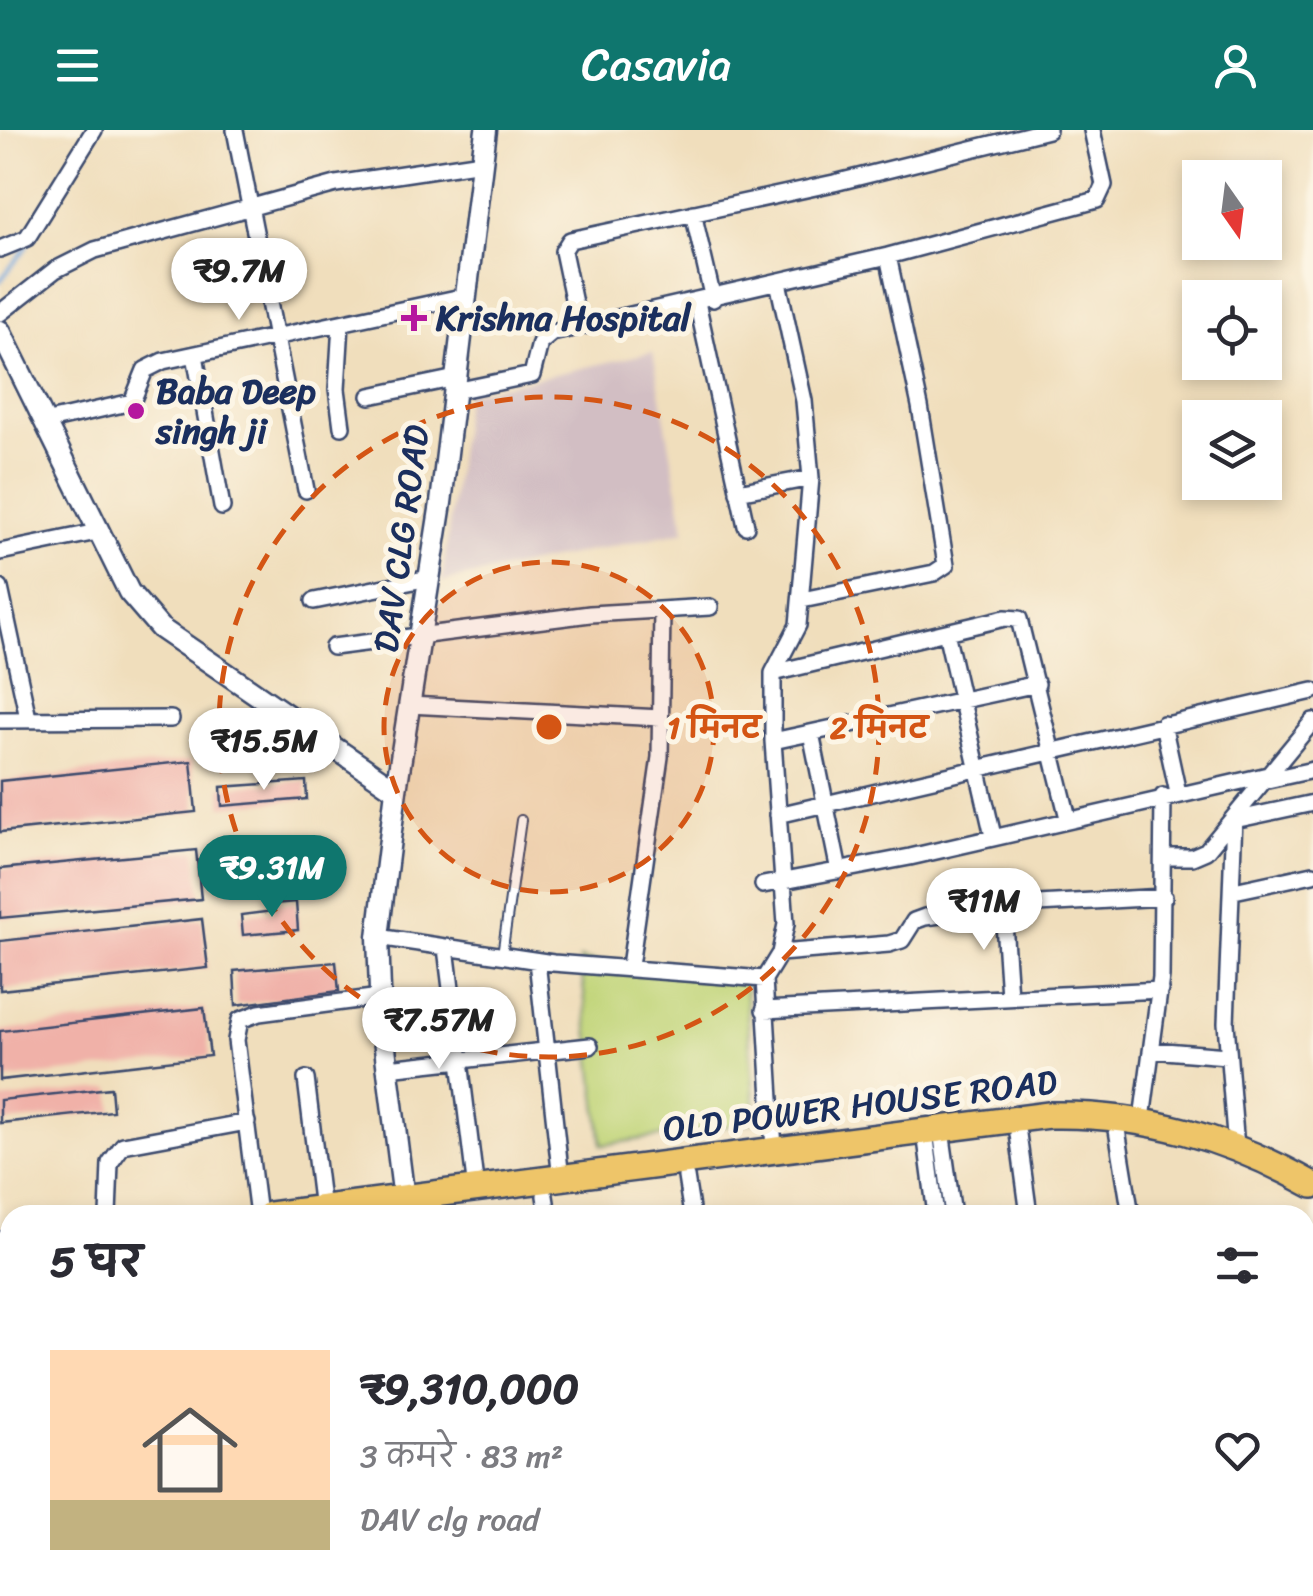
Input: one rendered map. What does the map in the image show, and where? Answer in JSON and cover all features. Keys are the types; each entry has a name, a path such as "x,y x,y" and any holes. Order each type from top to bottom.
{"highway":[{"name":"OLD POWER HOUSE ROAD","path":"458,1205 686,1176 934,1138 1049,1115 1142,1119 1236,1148 1307,1186"},
{"name":"OLD POWER HOUSE ROAD","path":"424,1205 476,1190 551,1196 774,1150 1117,1130 1180,1144 1307,1186"}],"street":[{"path":"0,249 27,238 94,130"},
{"path":"235,130 306,490"},
{"name":"DAV CLG ROAD","path":"405,1205 381,1007 378,938 456,384 486,130"},
{"path":"579,327 565,244 577,237 1048,130"},
{"path":"370,396 532,375 542,338 888,256 1102,197 1104,186 1092,130"},
{"path":"0,313 72,259 363,178 482,162"},
{"path":"693,212 704,301 746,526"},
{"path":"802,600 934,572 946,565 920,406 888,256"},
{"path":"774,1150 764,980 785,937 785,882 772,742 773,674 794,636 802,600 811,478 804,401 778,282"},
{"path":"44,422 132,402 148,367 466,296"},
{"path":"340,324 337,390 342,427"},
{"path":"0,331 129,592 160,628 396,790"},
{"path":"195,355 222,507"},
{"path":"738,492 811,478"},
{"path":"0,552 97,532"},
{"path":"314,600 429,578"},
{"path":"0,588 28,718"},
{"path":"333,647 421,632 710,607"},
{"path":"630,966 660,757 662,610"},
{"path":"773,674 1005,618 1019,619 1068,818"},
{"path":"946,632 993,836"},
{"path":"772,742 1037,684"},
{"path":"778,815 1313,690"},
{"path":"410,705 660,718"},
{"path":"0,720 170,718"},
{"path":"1165,856 1202,855 1313,721"},
{"path":"1142,1119 1160,990 1170,794 1163,724"},
{"path":"811,733 839,872"},
{"path":"763,885 839,872 1170,794 1313,770"},
{"path":"1234,818 1313,802"},
{"path":"1234,818 1234,892 1226,981 1227,1056 1236,1148"},
{"path":"1234,892 1313,874"},
{"path":"780,952 889,944 902,940 918,918 1164,897"},
{"path":"1003,908 1009,996"},
{"path":"378,938 536,961 764,980"},
{"path":"446,948 476,1190"},
{"path":"536,961 547,1051 551,1196"},
{"path":"764,1010 1160,990"},
{"path":"257,1205 236,1040 240,1020 259,1013 381,1007"},
{"path":"388,1068 590,1046"},
{"path":"1152,1050 1227,1056"},
{"path":"306,1079 322,1205"},
{"path":"108,1205 110,1163 123,1145 247,1122"},
{"path":"1117,1130 1129,1205"},
{"path":"1018,1134 1028,1205"},
{"path":"934,1138 936,1205"},
{"path":"934,1138 951,1205"},
{"path":"686,1176 690,1205"}],"lane":[{"path":"502,956 521,820"}],"shaded area":[{"path":"653,352 685,531 442,582 466,394"}],"green space":[{"path":"580,959 745,984 756,1122 602,1145"}],"building":[{"path":"191,761 196,812 0,832 0,781"},
{"path":"306,781 307,799 222,806 221,787"},
{"path":"196,850 201,899 0,918 0,869"},
{"path":"296,902 298,930 243,935 241,915 274,911 273,904"},
{"path":"202,919 208,968 0,990 0,941"},
{"path":"336,962 339,991 236,1005 234,971"},
{"path":"204,1008 210,1056 0,1080 0,1031"},
{"path":"111,1088 113,1111 0,1123 0,1100"}],"waterway":[{"path":"0,281 28,245"}],"place":[{"name":"Krishna Hospital","path":"414,318"},
{"name":"Baba Deep singh ji","path":"136,411"}]}
